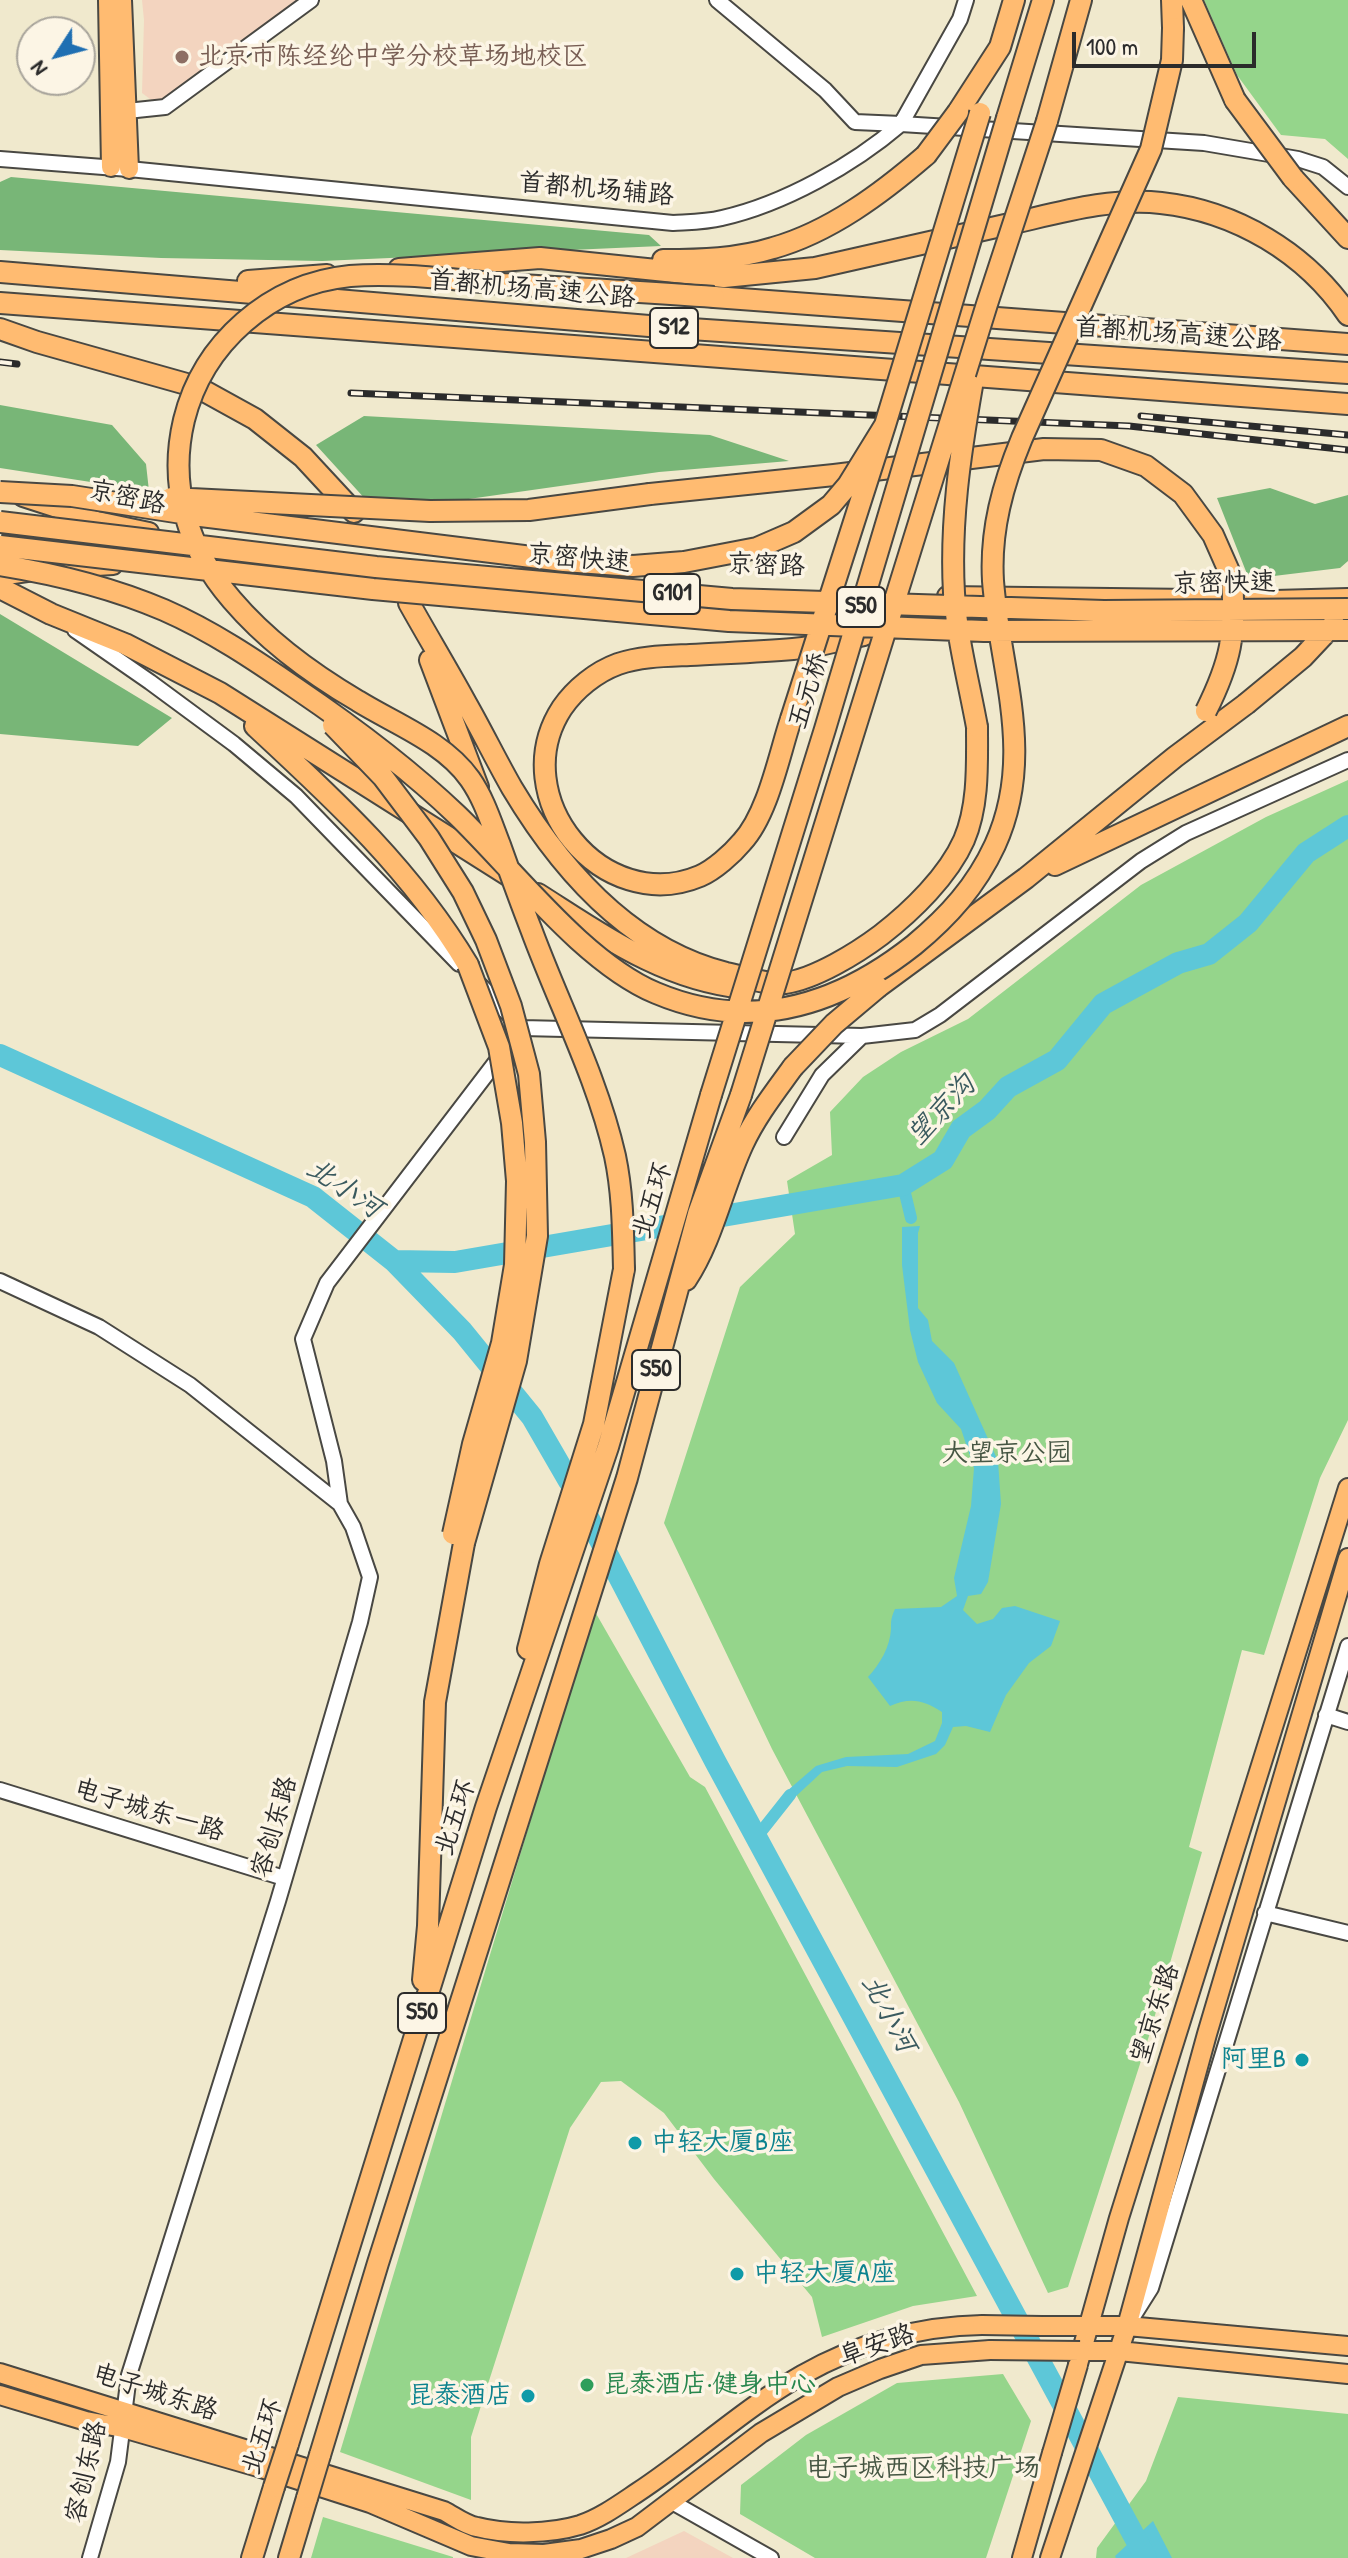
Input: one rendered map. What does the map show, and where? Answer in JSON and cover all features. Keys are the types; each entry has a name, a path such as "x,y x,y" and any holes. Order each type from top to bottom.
{"highway":[{"path":"864,635 797,649 658,657 618,664 593,677 569,697 551,725 544,758 545,789 558,822 584,853 612,872 644,883 676,883 702,876 744,841 760,813 791,719 885,425 1014,0"},
{"name":"五元桥","path":"711,1095 825,729 1043,0"},
{"name":"五元桥","path":"741,1095 1047,121 1081,0"},
{"path":"0,565 120,593 202,627 273,672 348,723 417,779 591,950 655,993 717,1010 748,1012 798,1006 831,997 892,962 965,897 980,876 1008,809 1016,745 993,581 997,511 1022,438 1151,149 1172,60 1172,0"},
{"path":"1191,0 1235,100 1293,178 1348,238"},
{"path":"189,286 540,258 683,260 730,257 775,248 838,219 890,187 926,155 1000,47"},
{"path":"540,258 724,277 774,273 815,268 1061,213 1108,205 1160,202 1206,212 1254,231 1296,258 1333,293 1348,315"},
{"name":"首都机场高速公路","path":"0,272 661,327 1348,373"},
{"path":"484,802 469,776 447,754 354,699 278,646 233,602 205,567 187,522 178,471 178,450 185,417 203,370 237,326 274,300 322,282 352,276 714,297 1348,344"},
{"name":"首都机场高速公路","path":"0,303 1348,404"},
{"path":"0,588 51,614 125,644 220,693 597,932 663,969 715,985 750,989 783,984 828,968 855,954 898,922 933,885 964,839 977,771 977,727 954,596 953,530 957,471 987,304"},
{"path":"0,329 197,387 255,419 303,457 354,512 385,556 512,788 547,840 590,891 631,928 700,966 783,984"},
{"path":"0,490 72,496 201,516 564,561 633,566 684,562 757,548 776,541 813,520 831,505 848,485 885,425"},
{"path":"72,496 430,511 529,510 1044,449 1101,450 1146,466 1183,494 1213,535 1232,578 1235,616 1232,646 1224,675 1206,711 1175,757"},
{"name":"京密快速","path":"0,522 376,567 732,599 1104,611 1348,607"},
{"name":"京密快速","path":"0,546 373,589 729,621 984,631 1348,630"},
{"path":"409,603 538,947 585,1061 607,1124 621,1192 624,1269 594,1424 550,1564 486,1807"},
{"path":"708,1213 760,1113 793,1067 834,1024 878,987 1026,878 1175,757 1246,704 1303,657 1348,607"},
{"path":"273,672 323,714 383,777 429,838 463,892 486,940 511,1006 529,1074 535,1142 537,1236 516,1361 458,1539"},
{"path":"220,693 331,796 405,874 443,923 468,965 499,1047 512,1123 517,1181 515,1265 502,1343 473,1444 435,1702 428,1926 420,2017"},
{"path":"1026,878 1348,726"},
{"name":"北五环","path":"252,2558 486,1807 608,1447 711,1095"},
{"name":"北五环","path":"289,2558 382,2248 627,1478 678,1292 708,1213 741,1095"}],"main road":[{"path":"108,0 120,168"},
{"path":"120,168 127,111 122,0"},
{"name":"京密路","path":"0,490 97,521 153,532 535,576 728,592 1275,600 1348,598"},
{"name":"G101","path":"0,576 47,569 114,565 864,635 915,632 1348,638"},
{"name":"望京东路","path":"1022,2558 1119,2218 1348,1488"},
{"name":"望京东路","path":"1050,2558 1127,2326 1207,2034 1345,1567"},
{"name":"阜安路","path":"474,2527 543,2531 578,2526 628,2499 736,2418 803,2375 856,2350 900,2336 942,2327 982,2325 1127,2326"},
{"path":"1127,2326 1348,2346"},
{"name":"阜安路","path":"469,2552 544,2554 581,2549 611,2539 637,2527 761,2433 838,2387 921,2355 990,2350 1079,2358 1119,2351 1348,2374"},
{"name":"电子城东路","path":"0,2373 124,2420 370,2503 469,2552"},
{"name":"电子城东路","path":"0,2395 86,2421 124,2420 444,2511 474,2527"}],"street":[{"path":"127,111 165,107 311,0"},
{"path":"717,0 825,90 855,122 1204,143 1298,159 1323,167 1348,187"},
{"path":"901,124 960,19 966,0"},
{"name":"首都机场辅路","path":"0,159 120,168 673,223 721,219 757,207 835,172 875,146 901,124"},
{"path":"51,614 234,744 296,796 522,1028 862,1036 915,1030 940,1015 1153,854 1186,833 1348,760"},
{"path":"340,1504 334,1461 303,1339 327,1283 522,1028"},
{"path":"784,1137 822,1075 862,1036"},
{"name":"容创东路","path":"0,1281 99,1327 190,1385 340,1504 362,1547 370,1577 360,1622 284,1878 129,2375 118,2462 90,2558"},
{"path":"1345,1567 1348,1596"},
{"path":"1127,2326 1151,2288 1348,1646"},
{"path":"1326,1715 1348,1722"},
{"name":"电子城东一路","path":"0,1790 284,1878"},
{"path":"1265,1913 1348,1933"},
{"path":"1207,2034 1234,2015"},
{"path":"672,2502 771,2558"}],"shaded area":[{"name":"北京市陈经纶中学分校草场地校区","path":"142,0 298,0 158,105 142,93"},
{"path":"684,2531 733,2558 626,2558"}],"green space":[{"path":"1204,0 1348,0 1348,159 1325,139 1281,135 1237,75"},
{"path":"11,177 649,235 661,246 322,261 161,258 0,250 0,182"},
{"path":"0,405 112,425 146,464 149,491 0,468"},
{"path":"364,416 710,435 789,461 659,472 377,512 316,445"},
{"path":"1270,488 1315,504 1348,495 1348,561 1340,568 1249,579 1217,498"},
{"path":"0,614 172,718 138,746 0,734"},
{"name":"大望京公园","path":"1348,780 1348,1420 1320,1478 1264,1655 1242,1650 1189,1847 1202,1852 1149,2036 1068,2287 1048,2293 959,2102 772,1749 664,1523 740,1287 795,1234 787,1181 832,1155 830,1112 863,1077 901,1052 968,1019 1141,885 1266,817"},
{"path":"594,1610 690,1777 705,1787 977,2296 913,2306 822,2337 812,2297 714,2179 664,2113 621,2081 601,2082 570,2128 471,2437 471,2500 340,2452"},
{"name":"电子城西区科技广场","path":"1003,2374 1031,2421 986,2558 815,2558 740,2514 741,2485 806,2435 897,2383"},
{"path":"1178,2397 1348,2414 1348,2558 1096,2558 1097,2548 1146,2481"},
{"path":"323,2517 453,2557 453,2558 311,2558"}],"water":[{"path":"920,1226 918,1308 928,1320 932,1341 954,1363 998,1461 1001,1504 988,1582 981,1594 968,1596 963,1610 977,1624 993,1619 1002,1608 1015,1606 1060,1621 1051,1646 1029,1663 1006,1695 990,1732 966,1726 953,1727 945,1745 936,1754 897,1767 847,1766 822,1772 793,1799 787,1791 816,1766 846,1757 908,1754 935,1741 942,1723 942,1712 923,1702 904,1701 890,1706 868,1677 886,1649 895,1609 941,1607 957,1596 954,1578 971,1506 974,1468 961,1429 937,1403 918,1362 910,1330 902,1265 902,1227"},
{"path":"1153,2521 1172,2558 1116,2558 1115,2556"}],"waterway":[{"name":"望京沟","path":"394,1261 455,1262 903,1185 943,1160 961,1129 987,1110 1008,1087 1057,1060 1103,1004 1178,963 1209,954 1248,923 1306,853 1348,826"},
{"name":"北小河","path":"0,1055 313,1197 394,1261 462,1331 532,1417 569,1481"},
{"path":"903,1185 911,1218"},
{"name":"北小河","path":"578,1498 715,1761 1146,2558"},
{"path":"756,1838 790,1795"}],"railway":[{"path":"0,362 17,364"},
{"path":"351,393 1129,426 1348,450"},
{"path":"1141,416 1348,435"}],"place":[{"name":"北京市陈经纶中学分校草场地校区","path":"182,57"},
{"name":"阿里B","path":"1302,2060"},
{"name":"中轻大厦B座","path":"635,2143"},
{"name":"中轻大厦A座","path":"737,2274"},
{"name":"昆泰酒店·健身中心","path":"587,2385"},
{"name":"昆泰酒店","path":"528,2396"}]}
